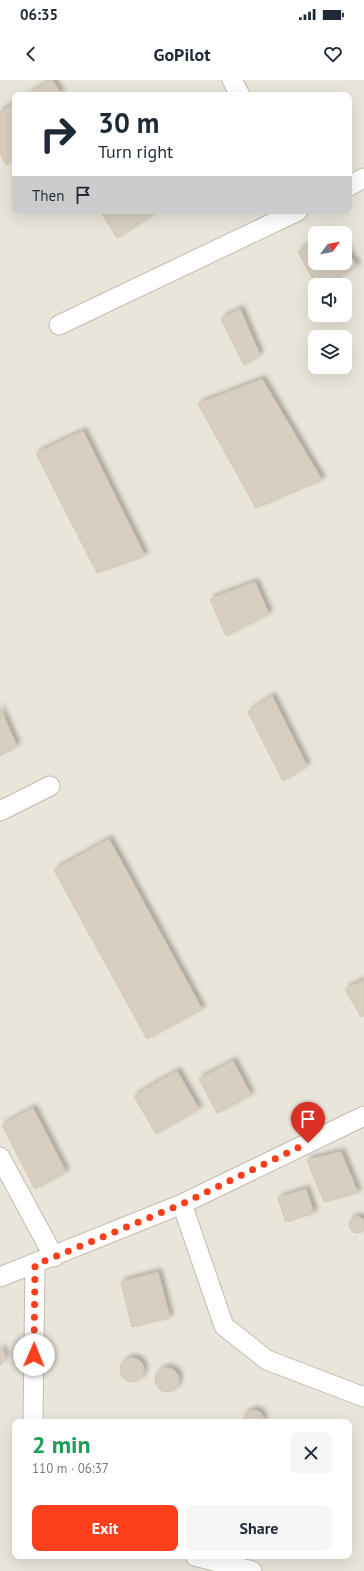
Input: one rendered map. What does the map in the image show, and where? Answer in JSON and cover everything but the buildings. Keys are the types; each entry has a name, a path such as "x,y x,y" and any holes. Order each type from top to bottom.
{"street":[{"path":"232,80 238,92"},
{"path":"352,184 364,178"},
{"path":"59,325 292,214"},
{"path":"0,811 50,786"},
{"path":"0,1278 182,1204 364,1116"},
{"path":"0,1157 54,1257"},
{"path":"182,1204 224,1326 267,1360 364,1397"},
{"path":"33,1419 35,1265"},
{"path":"206,1559 252,1571"}],"shaded area":[{"path":"0,80 364,80 364,1571 0,1571"}],"route":[{"path":"34,1355 35,1265 182,1204 308,1143"}]}
